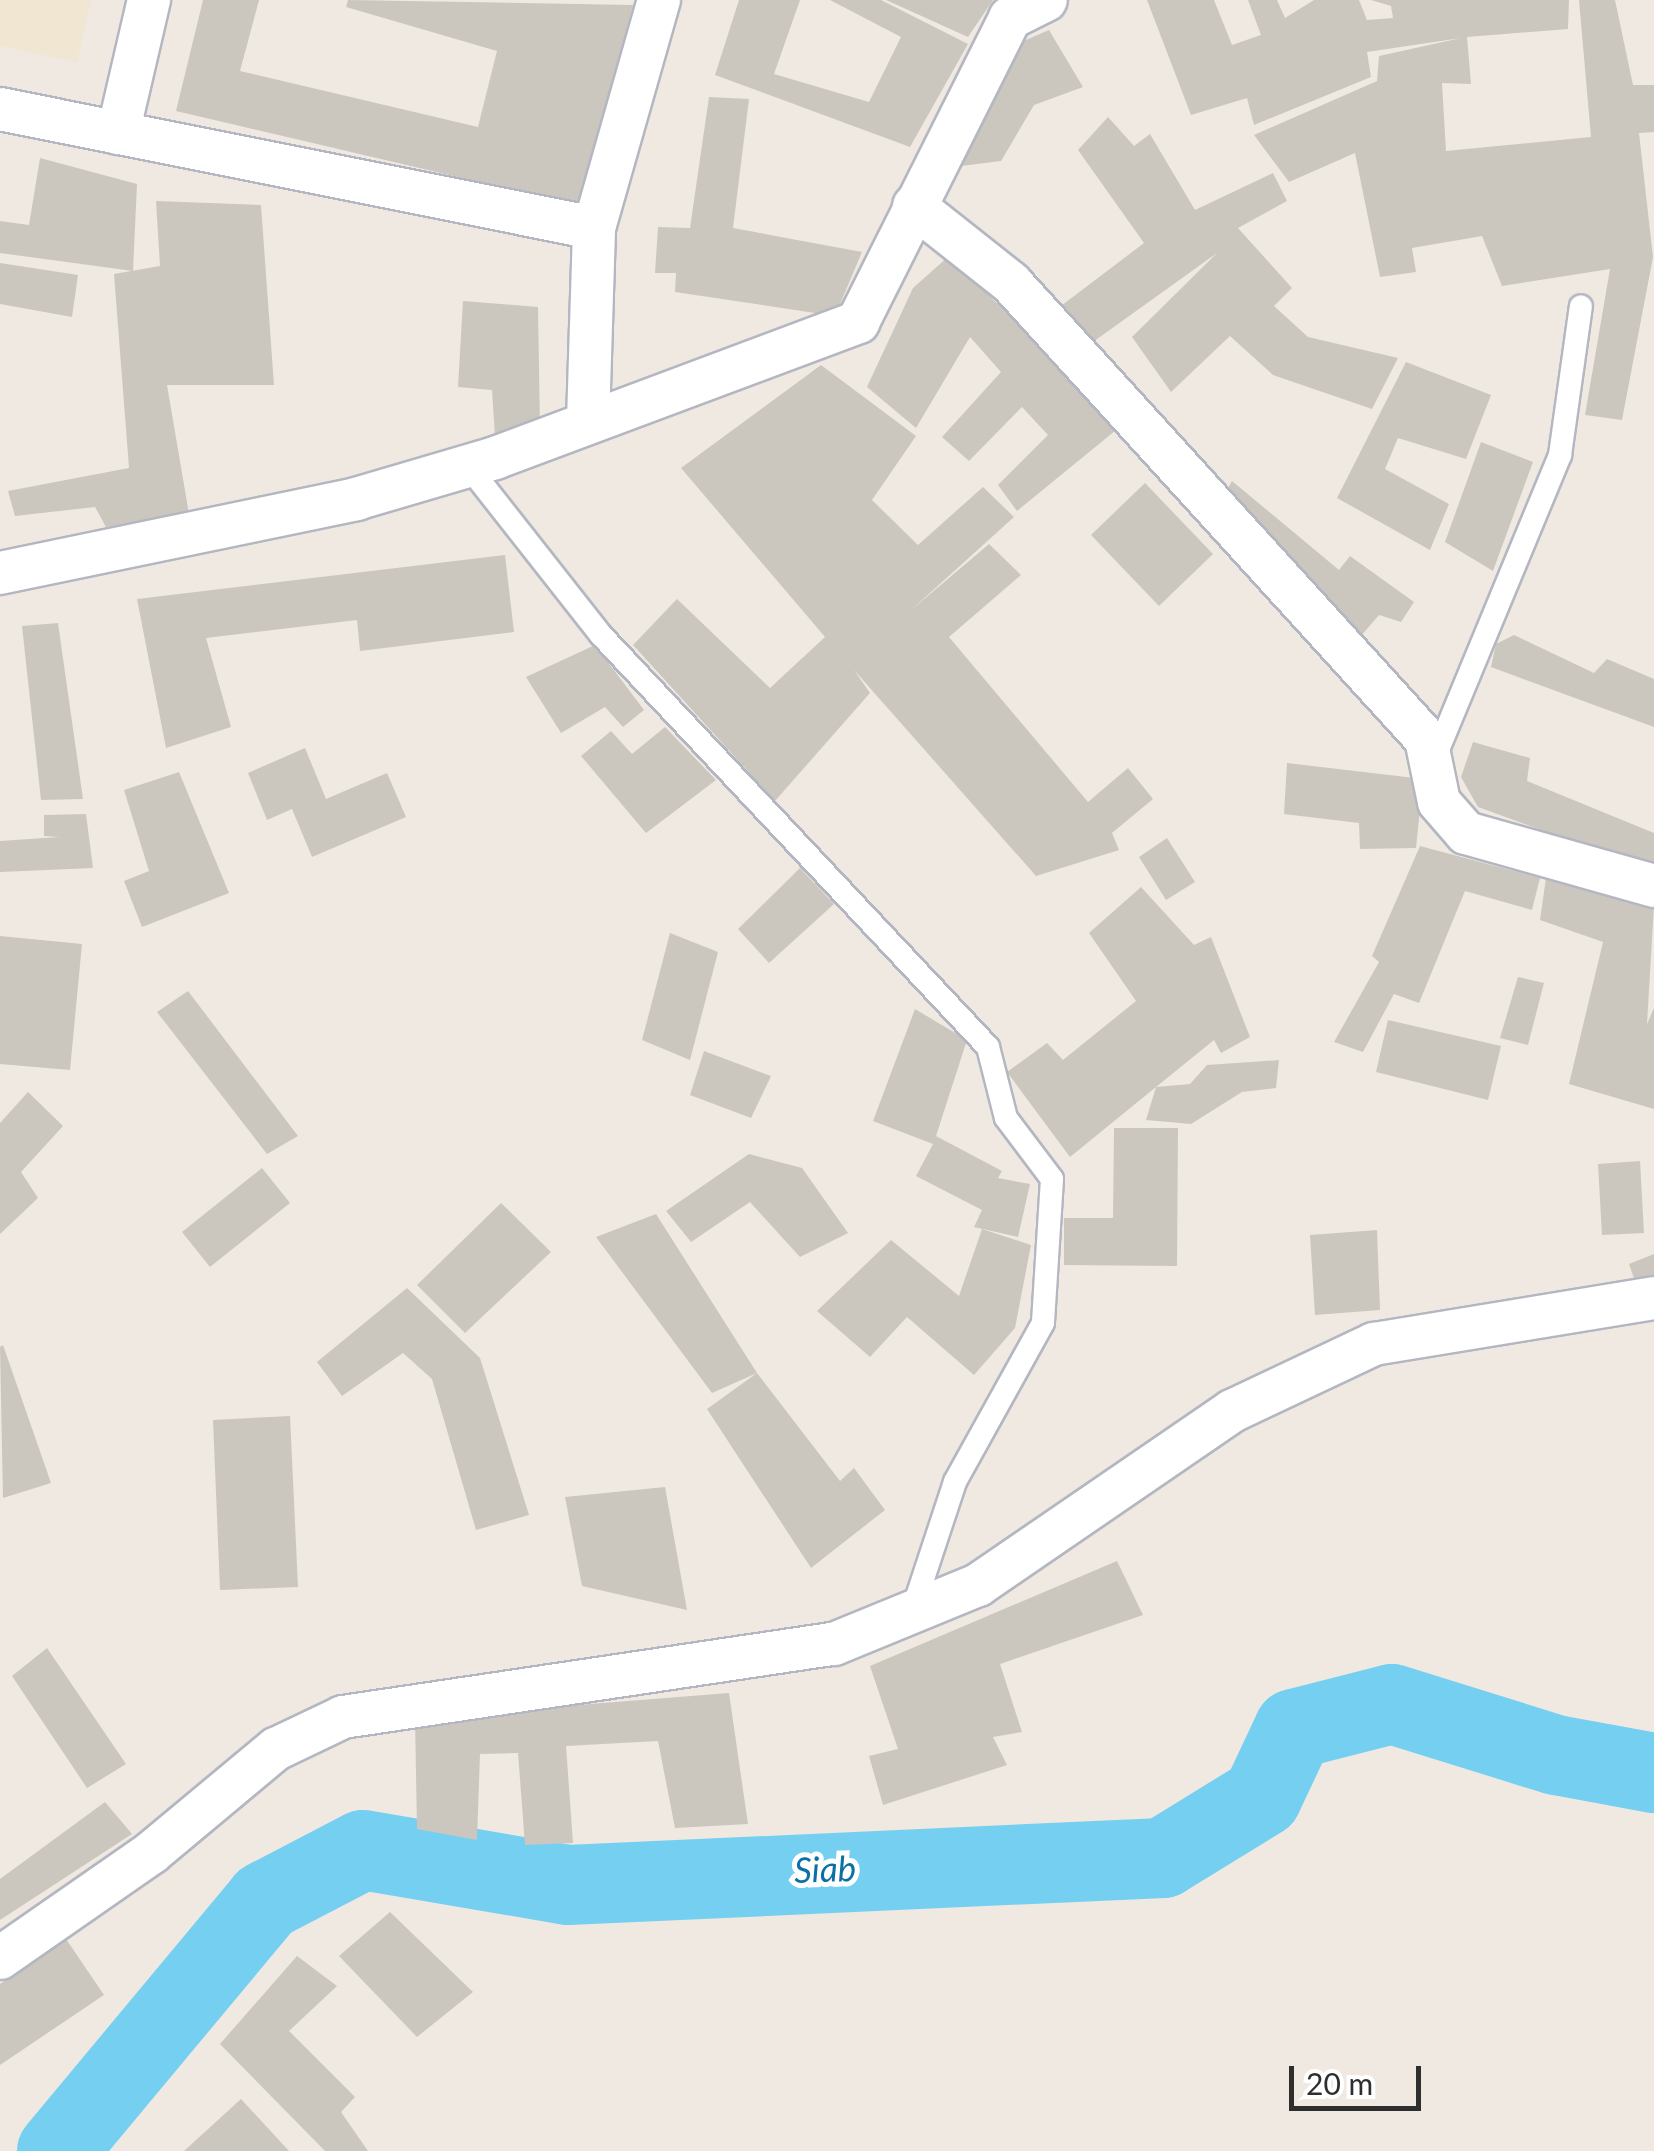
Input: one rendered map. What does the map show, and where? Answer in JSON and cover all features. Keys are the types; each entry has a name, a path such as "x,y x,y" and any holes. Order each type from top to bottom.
{"street":[{"path":"118,133 149,0"},
{"path":"588,420 594,228 659,0"},
{"path":"0,572 356,499 468,466 858,322 1010,18 1046,0"},
{"path":"0,109 594,228"},
{"path":"914,206 1011,283 1426,739 1439,802 1466,833 1654,886"},
{"path":"0,1958 151,1853 276,1749 343,1716 834,1644 978,1586 1232,1411 1374,1344 1654,1298"}],"lane":[{"path":"1432,766 1560,455 1581,306"},
{"path":"468,466 601,636 988,1047 1006,1118 1052,1179 1043,1323 955,1482 912,1612"}],"shaded area":[{"path":"0,0 91,0 77,62 0,46"}],"building":[{"path":"203,0 259,0 240,71 478,127 497,51 346,7 348,0 633,5 581,206 176,111"},
{"path":"739,0 800,0 774,74 869,102 901,37 830,0 881,0 968,44 910,147 715,75"},
{"path":"886,0 993,0 968,37"},
{"path":"1147,0 1214,0 1232,45 1261,35 1248,0 1277,0 1285,18 1314,0 1359,0 1367,20 1393,18 1391,6 1371,0 1569,0 1568,29 1467,37 1471,84 1442,83 1446,151 1591,137 1579,0 1615,0 1633,85 1654,85 1654,132 1639,133 1653,257 1622,420 1585,415 1610,269 1502,286 1482,236 1412,248 1416,272 1380,277 1355,153 1289,182 1254,135 1377,81 1379,56 1461,38 1367,52 1371,77 1254,125 1247,98 1191,115"},
{"path":"1049,30 1083,87 1034,105 1001,161 953,167 1003,50"},
{"path":"709,97 749,99 733,228 862,252 835,316 675,292 676,273 655,273 658,227 690,228"},
{"path":"1108,117 1134,146 1150,134 1195,210 1273,173 1287,201 1238,228 1292,288 1274,306 1308,337 1398,358 1372,409 1273,375 1230,336 1171,392 1132,337 1217,253 1079,352 1057,309 1144,243 1078,150"},
{"path":"40,158 137,184 133,271 0,253 0,221 29,225"},
{"path":"156,201 261,205 274,385 167,385 189,514 106,527 95,507 15,516 8,491 129,468 114,274 160,266"},
{"path":"949,256 1121,426 1017,511 998,485 1048,435 1022,407 969,461 942,437 1001,372 970,337 916,428 867,387 913,288"},
{"path":"0,263 78,275 72,317 0,304"},
{"path":"463,301 538,307 540,429 495,437 492,390 458,387"},
{"path":"1406,362 1491,395 1466,459 1398,438 1385,469 1449,504 1430,550 1337,498"},
{"path":"821,365 916,436 872,500 918,545 983,487 1014,517 910,611 989,544 1021,575 949,637 1088,802 1128,768 1153,799 1112,833 1119,850 1036,876 854,670 870,693 775,801 633,645 677,599 770,688 825,637 681,468"},
{"path":"1481,442 1533,462 1493,571 1445,542"},
{"path":"1232,481 1339,570 1350,556 1414,602 1401,622 1379,615 1354,644 1223,497"},
{"path":"1145,483 1213,554 1159,606 1091,535"},
{"path":"505,555 514,632 360,651 357,620 206,638 231,727 166,748 137,599"},
{"path":"58,623 83,799 41,800 22,626"},
{"path":"1514,635 1594,673 1607,659 1654,679 1654,727 1491,667 1496,644"},
{"path":"595,645 644,710 623,727 605,707 561,733 526,677"},
{"path":"665,727 716,780 646,833 581,756 611,731 632,754"},
{"path":"1473,742 1530,758 1527,781 1654,833 1654,871 1478,807 1461,777"},
{"path":"305,748 326,799 387,773 406,817 312,857 292,809 267,820 248,773"},
{"path":"1287,763 1423,779 1416,848 1360,849 1359,823 1284,814"},
{"path":"179,772 229,893 142,927 124,881 149,871 124,790"},
{"path":"86,814 93,868 0,872 0,841 59,837 44,836 44,815"},
{"path":"1167,838 1195,882 1166,900 1139,857"},
{"path":"1420,846 1540,878 1532,910 1465,891 1419,1003 1394,994 1363,1052 1334,1042 1379,962 1372,956"},
{"path":"800,868 834,904 769,963 738,929"},
{"path":"1547,871 1654,905 1647,1024 1654,1008 1654,1109 1569,1084 1603,942 1540,920"},
{"path":"1141,887 1194,945 1211,937 1250,1037 1221,1053 1214,1040 1070,1157 1007,1072 1047,1043 1063,1060 1136,1001 1089,933"},
{"path":"670,933 718,952 690,1060 642,1040"},
{"path":"0,936 82,944 70,1070 0,1064"},
{"path":"1518,977 1544,983 1528,1045 1500,1038"},
{"path":"188,991 298,1136 267,1154 157,1012"},
{"path":"915,1009 967,1040 936,1136 1002,1171 998,1178 1030,1184 1018,1237 974,1227 982,1210 916,1176 933,1144 873,1121"},
{"path":"1388,1020 1501,1046 1488,1100 1376,1072"},
{"path":"704,1051 771,1076 751,1118 690,1095"},
{"path":"1279,1060 1276,1088 1242,1092 1191,1124 1146,1120 1156,1087 1190,1084 1207,1065"},
{"path":"28,1092 63,1126 21,1172 38,1198 0,1234 0,1123"},
{"path":"1114,1128 1178,1128 1177,1266 1064,1265 1064,1218 1113,1218"},
{"path":"749,1154 802,1168 848,1233 800,1257 750,1202 691,1242 666,1211"},
{"path":"1640,1161 1644,1233 1602,1235 1598,1164"},
{"path":"262,1168 290,1203 210,1267 182,1232"},
{"path":"501,1203 551,1252 465,1333 417,1285"},
{"path":"656,1214 757,1373 712,1393 596,1237"},
{"path":"982,1229 1031,1245 1015,1328 974,1375 907,1317 870,1357 817,1311 891,1240 959,1296"},
{"path":"1377,1230 1380,1310 1315,1315 1310,1235"},
{"path":"1654,1254 1654,1279 1637,1287 1629,1264"},
{"path":"407,1288 480,1358 529,1515 476,1530 432,1379 403,1353 342,1396 317,1362"},
{"path":"3,1345 51,1483 3,1498 0,1347"},
{"path":"757,1373 840,1481 854,1468 885,1510 811,1568 707,1409"},
{"path":"290,1416 298,1587 220,1590 213,1420"},
{"path":"665,1487 687,1610 582,1586 565,1497"},
{"path":"1117,1561 1143,1615 1000,1664 1022,1732 993,1737 1007,1765 883,1805 869,1756 898,1749 870,1666"},
{"path":"47,1648 126,1764 87,1788 12,1676"},
{"path":"729,1693 748,1824 675,1828 658,1741 566,1746 573,1843 525,1845 518,1753 480,1754 477,1840 417,1829 415,1718"},
{"path":"105,1802 132,1834 0,1920 0,1879"},
{"path":"390,1912 473,1992 417,2037 339,1956"},
{"path":"66,1939 104,1995 0,2065 0,1984"},
{"path":"297,1956 337,1986 289,2031 355,2097 341,2112 368,2151 325,2151 220,2044"},
{"path":"241,2099 289,2151 184,2151"}],"waterway":[{"name":"Siab","path":"57,2151 265,1901 363,1850 568,1885 1163,1858 1262,1797 1294,1729 1392,1704 1556,1755 1654,1773"}]}
